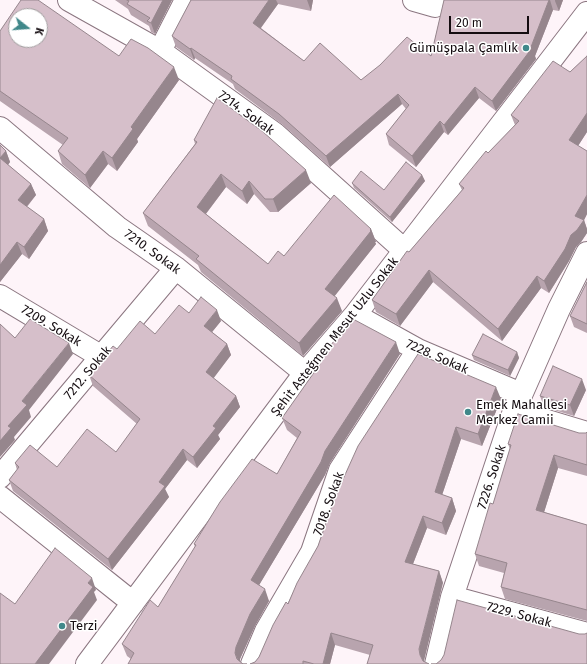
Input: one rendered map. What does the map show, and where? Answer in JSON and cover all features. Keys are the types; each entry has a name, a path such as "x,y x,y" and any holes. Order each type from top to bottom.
{"street":[{"name":"7214. Sokak","path":"69,0 160,51 275,134 404,250"},
{"path":"160,51 186,0"},
{"path":"414,0 435,6 437,0"},
{"name":"Şehit Asteğmen Mesut Uzlu Sokak","path":"87,664 305,373 355,315 587,13"},
{"name":"7210. Sokak","path":"0,128 117,227 176,268 305,373"},
{"name":"7226. Sokak","path":"436,664 452,597 518,402 559,308 587,252"},
{"name":"7212. Sokak","path":"0,477 176,268"},
{"name":"7209. Sokak","path":"0,296 102,357"},
{"name":"7228. Sokak","path":"355,315 418,350 518,402 587,433"},
{"name":"7018. Sokak","path":"252,664 266,631 312,552 340,470 418,350"},
{"path":"0,497 133,603"},
{"name":"7229. Sokak","path":"452,597 587,634"}],"building":[{"path":"21,0 38,0 119,56 131,39 148,48 174,67 131,127 133,129 112,158 103,151 85,175 58,151 68,138 0,91 0,31 8,19 8,48 48,48 48,8 16,8"},
{"path":"127,0 163,0 151,23 147,21 150,18 127,4 129,1"},
{"path":"191,0 269,0 253,23 304,61 320,43 361,80 380,65 407,37 431,56 444,0 549,0 531,47 532,48 492,101 475,87 444,125 440,121 412,156 386,134 409,105 398,94 326,156 279,114 231,79 232,76 172,36"},
{"path":"587,56 587,113 569,140 587,151 587,195 575,216 584,220 577,230 571,235 565,249 544,281 537,276 498,329 429,270 396,314 372,300 407,251 409,252 464,188 459,184 486,151 488,153 519,121 511,115 553,61 570,72"},
{"path":"217,98 262,131 306,170 273,199 265,199 249,181 242,191 221,174 197,207 268,264 278,251 284,256 334,195 371,229 371,231 325,289 337,298 299,343 196,259 199,256 143,213 197,142 194,140"},
{"path":"0,145 6,151 0,158"},
{"path":"0,158 31,184 18,200 44,219 24,247 17,242 0,265"},
{"path":"406,162 422,175 390,217 352,183 361,171 384,190"},
{"path":"587,282 587,324 570,316"},
{"path":"201,297 217,310 204,326 227,344 206,372 236,396 213,426 216,428 193,457 183,449 159,482 165,486 108,559 9,480 19,467 15,463 30,445 57,467 87,429 116,452 140,419 89,375 113,346 117,349 140,321 155,334 179,305 189,313"},
{"path":"30,319 69,343 22,401 27,405 8,426 11,428 0,441 0,324 15,338"},
{"path":"353,319 396,342 325,451 321,462 251,580 265,589 250,614 236,647 235,653 237,659 243,664 128,664 134,653 122,644 150,600 158,607 220,502 252,459 277,474 301,432 282,418 320,364 317,361"},
{"path":"483,334 517,352 508,370 472,355"},
{"path":"418,354 496,387 478,434 456,427 435,492 452,498 442,523 423,516 405,562 439,571 419,649 423,661 429,664 367,664 373,645 331,633 323,664 314,664 303,661 303,664 250,664 255,662 259,657 273,625 286,602 288,604 297,583 318,546 335,497 358,446"},
{"path":"553,366 582,379 570,405 540,396"},
{"path":"518,414 579,433 587,432 587,465 554,455 536,510 587,525 587,610 501,587 507,563 475,554 490,503 493,504 511,445 508,444"},
{"path":"55,548 92,578 88,583 93,587 35,664 0,664 0,593 15,604"},
{"path":"457,600 579,634 587,633 587,664 436,664 444,655"}],"place":[{"name":"Gümüşpala Çamlık","path":"526,48"},
{"name":"Emek Mahallesi Merkez Camii","path":"468,412"},
{"name":"Terzi","path":"62,626"}]}
